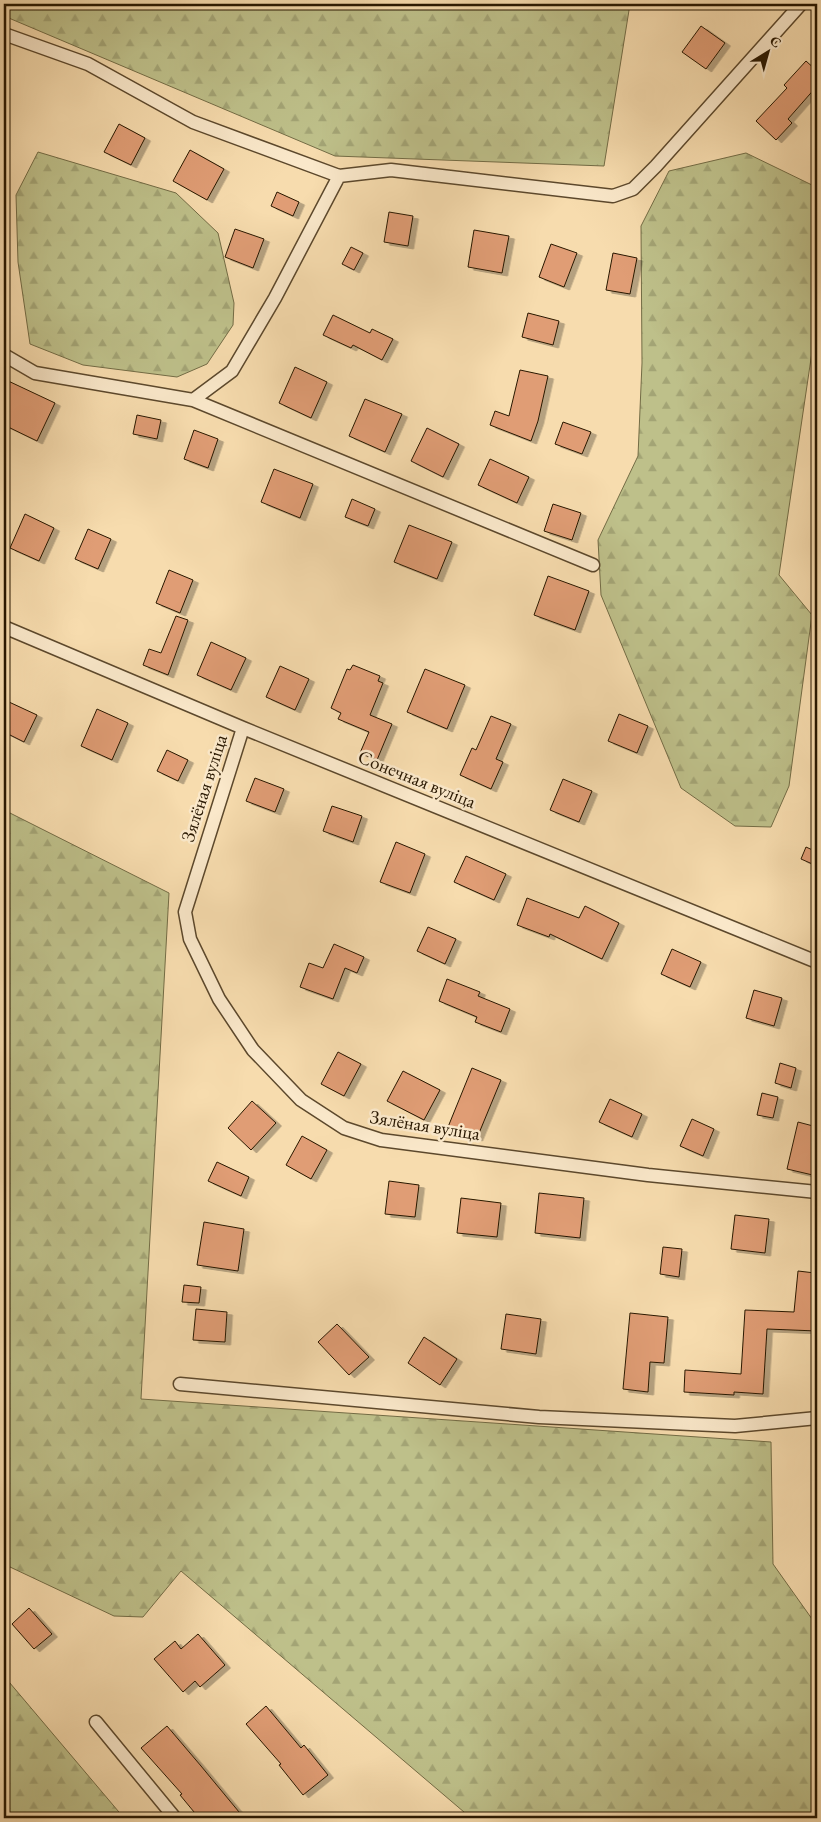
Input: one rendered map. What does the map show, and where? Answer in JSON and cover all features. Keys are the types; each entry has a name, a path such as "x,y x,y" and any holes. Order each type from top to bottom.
{"street":[{"path":"4,34 88,64 193,122 339,176 391,170 613,196 633,189 802,4"},
{"path":"193,400 232,371 275,298 339,176"},
{"path":"4,354 34,373 193,400 593,565"},
{"name":"Сонечная вуліца","path":"4,627 243,728 817,962"},
{"name":"Зялёная вуліца","path":"243,728 185,912 190,939 219,999 252,1050 301,1100 344,1128 381,1140 648,1175 817,1192"},
{"path":"180,1384 539,1417 735,1426 817,1418"},
{"path":"96,1722 175,1818"}],"green space":[{"path":"4,4 630,4 604,166 335,156 4,16"},
{"path":"38,152 176,193 218,233 234,303 233,325 207,364 177,377 83,365 30,344 18,262 16,195"},
{"path":"746,153 812,185 817,197 817,318 779,575 812,615 789,786 771,827 735,826 681,788 601,595 598,540 638,456 642,363 641,226 669,171"},
{"path":"4,810 169,893 141,1399 771,1442 773,1564 817,1626 817,1818 471,1818 181,1571 143,1617 114,1616 10,1567 4,1560"},
{"path":"4,1676 124,1818 11,1818 4,1809"}],"building":[{"path":"701,26 725,43 706,69 682,52"},
{"path":"806,61 817,71 817,86 788,119 792,123 776,140 756,121 787,88 784,85"},
{"path":"119,124 145,138 131,165 104,152"},
{"path":"190,150 224,169 207,200 173,181"},
{"path":"277,192 299,202 293,216 271,206"},
{"path":"389,212 413,216 408,246 384,242"},
{"path":"235,229 264,239 253,268 225,257"},
{"path":"474,230 509,236 502,273 468,267"},
{"path":"551,244 577,253 564,287 539,277"},
{"path":"351,247 363,253 354,270 342,264"},
{"path":"613,253 637,258 630,294 606,290"},
{"path":"528,313 559,321 553,345 522,337"},
{"path":"333,315 370,333 372,329 393,339 382,360 353,345 351,348 323,335"},
{"path":"295,367 327,382 311,418 279,403"},
{"path":"520,370 548,376 538,421 531,441 490,425 495,411 509,416"},
{"path":"4,379 55,403 37,441 4,425"},
{"path":"365,399 402,414 385,452 349,436"},
{"path":"137,415 161,420 157,439 133,434"},
{"path":"563,422 591,432 582,454 555,444"},
{"path":"427,428 459,444 443,477 411,461"},
{"path":"194,430 218,439 208,468 184,459"},
{"path":"490,459 529,477 517,503 478,485"},
{"path":"274,469 313,484 300,518 261,502"},
{"path":"352,499 375,509 368,526 345,517"},
{"path":"553,504 581,513 572,540 544,531"},
{"path":"25,514 54,528 39,561 10,548"},
{"path":"409,525 452,542 437,579 394,562"},
{"path":"88,529 111,539 98,569 75,559"},
{"path":"169,570 193,580 180,613 156,603"},
{"path":"548,576 589,591 575,630 534,615"},
{"path":"176,616 188,620 168,675 143,665 149,649 161,653"},
{"path":"211,642 246,658 231,690 197,675"},
{"path":"353,665 380,676 378,681 383,683 370,715 392,724 377,760 360,753 369,732 338,719 341,713 331,708 347,669 350,670"},
{"path":"280,666 309,679 295,710 266,697"},
{"path":"425,669 465,685 447,729 407,712"},
{"path":"9,702 37,715 24,742 4,732 4,713"},
{"path":"97,709 128,723 112,760 81,746"},
{"path":"619,714 648,726 637,753 608,741"},
{"path":"491,716 511,724 496,759 503,762 491,789 460,775 472,748 476,750"},
{"path":"167,750 188,760 178,781 157,771"},
{"path":"255,778 284,789 275,812 246,801"},
{"path":"563,779 592,791 579,822 550,810"},
{"path":"332,806 362,816 353,842 323,831"},
{"path":"396,842 425,854 410,893 380,882"},
{"path":"806,847 817,852 817,866 801,859"},
{"path":"466,856 506,874 494,900 454,882"},
{"path":"527,898 579,918 585,906 619,923 602,959 550,934 549,937 517,925"},
{"path":"428,927 456,939 445,964 417,951"},
{"path":"334,944 364,957 357,973 345,968 333,999 300,987 309,963 323,968"},
{"path":"672,949 701,962 690,987 661,974"},
{"path":"447,979 480,992 478,996 510,1009 501,1032 475,1022 477,1017 439,1001"},
{"path":"754,990 782,998 774,1026 746,1018"},
{"path":"338,1052 361,1064 344,1096 321,1084"},
{"path":"780,1063 796,1068 791,1088 775,1083"},
{"path":"472,1068 501,1080 477,1138 448,1127"},
{"path":"403,1071 440,1090 424,1120 387,1101"},
{"path":"762,1093 778,1097 773,1118 757,1115"},
{"path":"610,1099 642,1114 632,1137 599,1122"},
{"path":"252,1101 276,1123 251,1150 228,1128"},
{"path":"692,1119 714,1129 703,1156 680,1146"},
{"path":"798,1122 817,1127 817,1176 787,1169"},
{"path":"302,1136 327,1150 311,1179 286,1165"},
{"path":"217,1162 249,1177 241,1196 208,1181"},
{"path":"389,1181 419,1185 415,1217 385,1214"},
{"path":"539,1193 584,1198 580,1238 535,1233"},
{"path":"461,1198 501,1203 497,1237 457,1233"},
{"path":"735,1215 769,1219 765,1253 731,1249"},
{"path":"204,1222 244,1229 238,1271 197,1265"},
{"path":"663,1247 682,1249 679,1277 660,1274"},
{"path":"798,1271 815,1273 812,1303 817,1303 817,1331 767,1329 763,1394 734,1392 734,1395 684,1392 685,1370 741,1374 745,1310 794,1312"},
{"path":"184,1285 201,1287 199,1303 182,1302"},
{"path":"196,1309 227,1312 225,1342 193,1340"},
{"path":"630,1313 668,1317 664,1363 650,1362 648,1392 623,1389"},
{"path":"506,1314 541,1319 536,1354 501,1349"},
{"path":"337,1324 369,1357 349,1375 318,1342"},
{"path":"424,1337 457,1359 440,1385 408,1363"},
{"path":"29,1608 52,1634 34,1649 12,1624"},
{"path":"198,1634 225,1665 200,1687 195,1681 183,1692 154,1659 175,1641 181,1649"},
{"path":"266,1706 301,1748 304,1745 328,1775 303,1795 279,1765 281,1764 246,1724"},
{"path":"167,1726 244,1818 199,1818 180,1795 182,1794 141,1748"}]}
